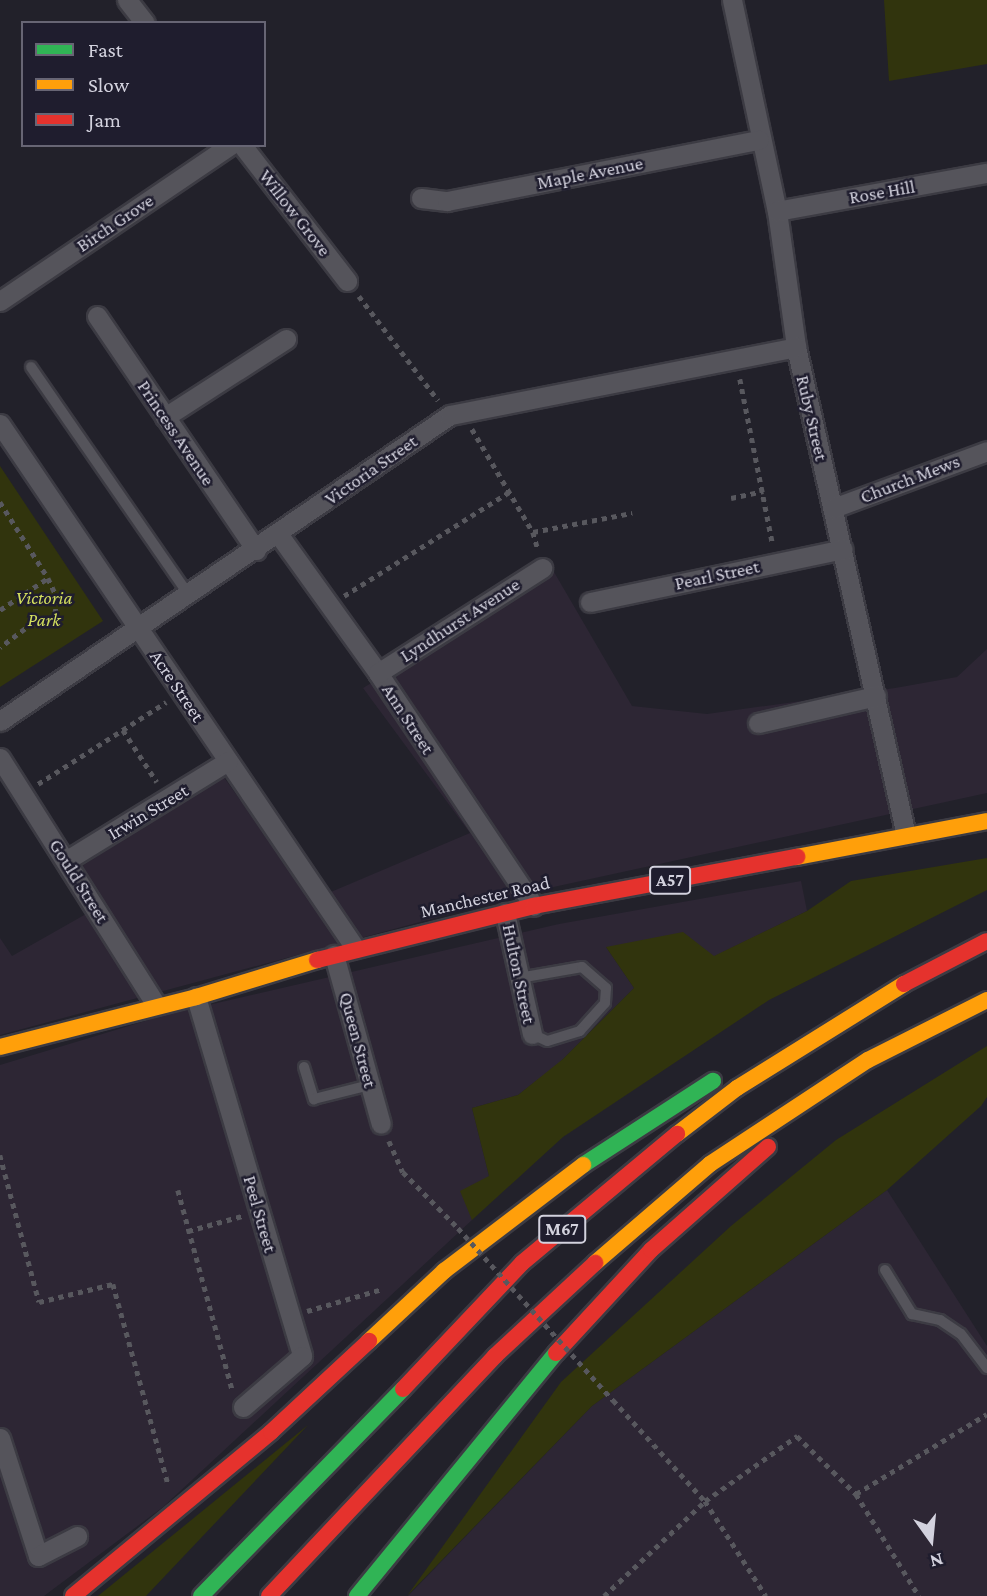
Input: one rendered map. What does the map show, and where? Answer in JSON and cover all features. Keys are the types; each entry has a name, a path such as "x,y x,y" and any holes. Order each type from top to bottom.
{"main road":[{"name":"Manchester Road","path":"0,1047 156,1005 196,997 355,948 534,906 906,834 987,821"},
{"name":"M67","path":"74,1596 271,1432 444,1271 593,1158 710,1082 987,941"},
{"name":"M67","path":"201,1596 270,1530 522,1262 640,1162 737,1088 873,1000"},
{"name":"M67","path":"269,1596 495,1356 638,1223 710,1164 868,1060 987,1000"},
{"name":"M67","path":"357,1596 519,1394 651,1250 868,1060"}],"street":[{"path":"127,0 143,21"},
{"name":"Ruby Street","path":"732,0 777,211 796,347 906,834"},
{"name":"Maple Avenue","path":"421,198 447,201 760,140"},
{"name":"Birch Grove","path":"0,301 227,147"},
{"name":"Willow Grove","path":"244,147 347,281"},
{"name":"Rose Hill","path":"777,211 987,173"},
{"name":"Princess Avenue","path":"97,316 256,550"},
{"path":"165,417 286,339"},
{"name":"Victoria Street","path":"0,721 456,414 796,347"},
{"name":"Acre Street","path":"0,424 355,948"},
{"name":"Church Mews","path":"833,508 987,450"},
{"name":"Ann Street","path":"279,535 378,673 534,906"},
{"name":"Pearl Street","path":"590,602 843,549"},
{"name":"Lyndhurst Avenue","path":"378,673 542,568"},
{"path":"758,723 876,696"},
{"name":"Gould Street","path":"0,758 67,860 156,1005"},
{"name":"Irwin Street","path":"67,860 169,800 228,761"},
{"name":"Hulton Street","path":"505,913 532,1034"},
{"name":"Queen Street","path":"334,955 381,1124"},
{"name":"Peel Street","path":"196,997 302,1356 238,1401"},
{"path":"0,1438 38,1556 77,1536"}],"lane":[{"path":"31,367 189,595"},
{"path":"519,978 582,967 606,989 605,1003 580,1031 547,1041 532,1034"},
{"path":"304,1067 314,1099 370,1085"},
{"path":"884,1269 912,1314 940,1320 961,1334 987,1368"}],"path":[{"path":"347,281 456,414 509,492 533,532 542,568"},
{"path":"736,359 777,563"},
{"path":"731,499 762,491"},
{"path":"329,605 509,492"},
{"path":"0,502 48,578 58,599 54,620 33,623 0,648"},
{"path":"533,532 632,513"},
{"path":"0,610 48,578"},
{"path":"23,793 181,692"},
{"path":"123,730 169,800"},
{"path":"381,1124 403,1172 458,1228 705,1501 766,1596"},
{"path":"0,1155 39,1302 113,1284 168,1484"},
{"path":"178,1190 238,1401"},
{"path":"188,1231 259,1212"},
{"path":"290,1316 393,1286"},
{"path":"856,1494 987,1414"},
{"path":"604,1596 705,1501 797,1436 856,1494 919,1596"}],"shaded area":[{"path":"554,572 632,706 707,714 895,688 957,677 987,649 987,793 535,891 0,1035 0,938 12,956 86,914 63,878 223,776 312,900 470,833 363,688"},
{"path":"801,881 807,911 713,957 606,947 634,988 557,1065 518,1095 472,1108 489,1176 471,1211 472,1220 163,1507 44,1596 0,1596 0,1065 165,1015 559,924"},
{"path":"887,1190 987,1346 987,1596 408,1596 592,1406"}],"green space":[{"path":"884,0 987,0 987,64 889,81"},
{"name":"Victoria Park","path":"0,466 103,621 0,687"},
{"path":"987,858 987,890 769,1000 563,1137 472,1220 460,1191 489,1176 472,1108 518,1095 563,1059 634,988 606,947 683,932 714,956 807,911 851,881"},
{"path":"987,1046 987,1097 981,1106 887,1190 592,1406 407,1596 561,1382 731,1226 836,1140"},
{"path":"308,1425 146,1596 98,1596"}],"traffic: fast":[{"path":"583,1165 713,1081"},
{"path":"357,1596 556,1353"},
{"path":"201,1596 403,1389"}],"traffic: slow":[{"path":"797,857 987,821"},
{"path":"0,1047 196,997 317,960"},
{"path":"677,1134 737,1088 904,984"},
{"path":"595,1263 710,1164 868,1060 987,1000"},
{"path":"369,1341 444,1271 583,1165"}],"traffic: jam":[{"path":"317,960 534,906 797,857"},
{"path":"904,984 987,941"},
{"path":"403,1389 522,1263 677,1134"},
{"path":"556,1353 651,1250 768,1147"},
{"path":"269,1596 495,1356 595,1263"},
{"path":"73,1596 271,1432 369,1341"}]}
